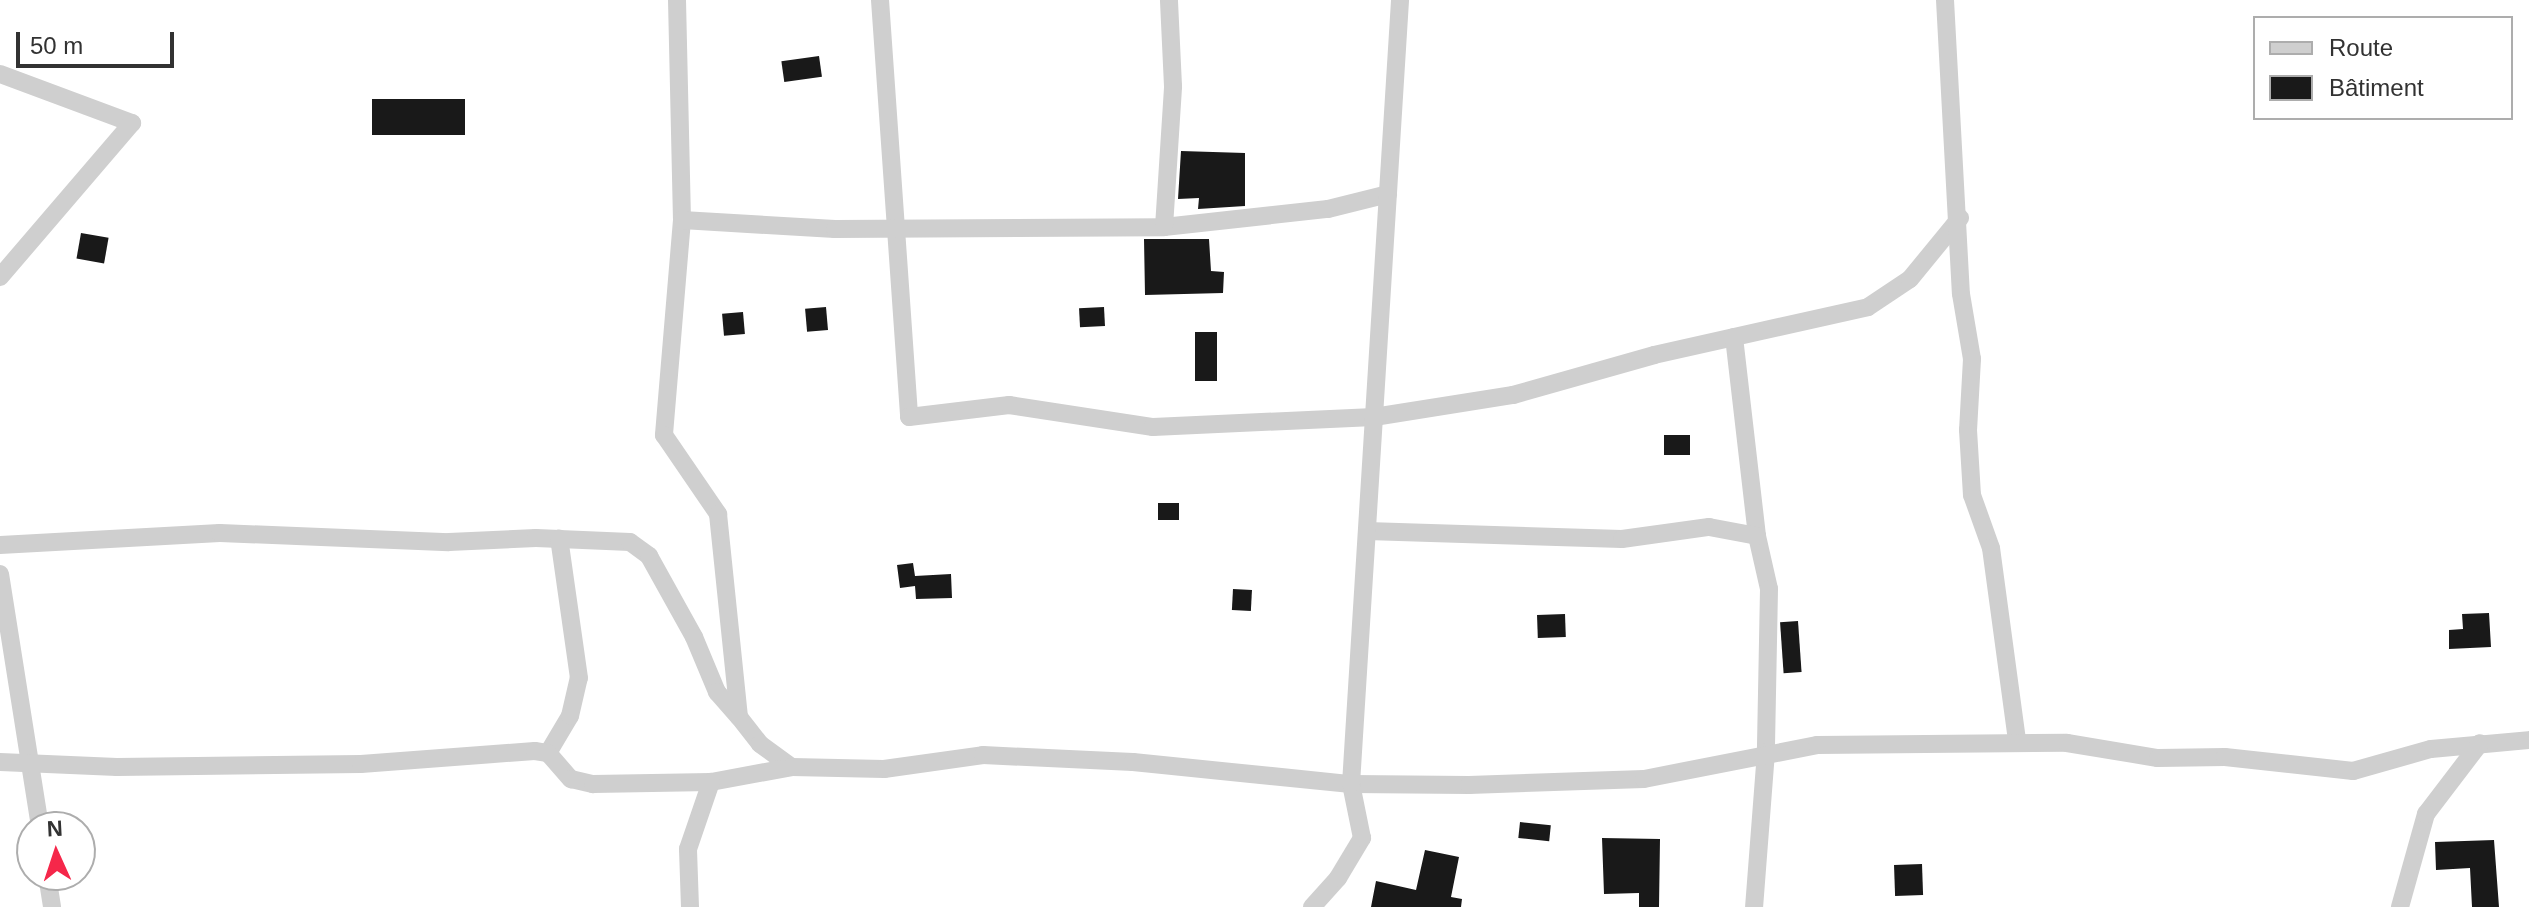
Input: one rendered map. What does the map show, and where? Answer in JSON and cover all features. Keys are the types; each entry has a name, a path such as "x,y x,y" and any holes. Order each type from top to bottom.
{"street":[{"path":"677,0 682,220 664,435 718,514 739,717"},
{"path":"880,0 893,229 909,417 1009,405 1153,427 1374,417 1513,395 1734,337 1868,307 1893,294 1960,218"},
{"path":"1164,227 1173,86 1169,0"},
{"path":"1312,907 1338,878 1362,838 1351,784 1400,0"},
{"path":"1945,0 1960,218 1961,294 1972,359 1968,412 1972,495 1991,548 2017,741"},
{"path":"0,74 132,123 0,277"},
{"path":"682,220 893,229 1164,227 1328,209 1388,194"},
{"path":"1734,337 1757,536 1769,589 1766,752 1754,907"},
{"path":"1367,531 1622,539 1709,527 1757,536"},
{"path":"0,545 220,533 449,542 559,538 630,542 649,556 717,692 760,744 792,767"},
{"path":"548,753 570,716 579,678 559,538"},
{"path":"0,574 37,811"},
{"path":"548,753 571,779 581,782 711,782 792,767 884,769 983,755 1133,762 1351,784 1644,779 1766,752 1817,745 2017,741 2067,743 2158,758 2225,757 2353,771 2431,749 2529,740"},
{"path":"2400,907 2426,814 2480,743"},
{"path":"0,762 117,767 361,764 548,753"},
{"path":"690,907 688,849 711,782"}],"building":[{"path":"819,56 822,77 784,82 781,61"},
{"path":"372,99 465,99 465,135 372,135"},
{"path":"1181,151 1245,153 1245,206 1198,209 1199,198 1178,199"},
{"path":"81,233 109,238 104,263 76,259"},
{"path":"1144,239 1209,239 1211,271 1224,272 1223,293 1145,295"},
{"path":"826,307 828,330 807,332 805,309"},
{"path":"1104,307 1105,326 1080,327 1079,308"},
{"path":"743,312 745,334 724,336 722,314"},
{"path":"1195,332 1217,332 1217,381 1195,381"},
{"path":"1664,435 1690,435 1690,455 1664,455"},
{"path":"1158,503 1179,503 1179,520 1158,520"},
{"path":"913,563 915,576 951,574 952,598 916,599 915,586 900,588 897,565"},
{"path":"1233,589 1252,590 1251,611 1232,610"},
{"path":"2489,613 2491,647 2449,649 2449,630 2463,629 2462,614"},
{"path":"1565,614 1566,637 1538,638 1537,615"},
{"path":"1798,621 1802,672 1784,673 1780,622"},
{"path":"1520,822 1551,825 1549,841 1518,838"},
{"path":"1602,838 1660,839 1659,907 1639,907 1639,893 1604,894"},
{"path":"2494,840 2499,907 2472,907 2470,868 2436,870 2435,842"},
{"path":"1425,850 1459,857 1451,897 1462,899 1461,907 1371,907 1376,881 1416,890"},
{"path":"1922,864 1923,895 1895,896 1894,865"}]}
